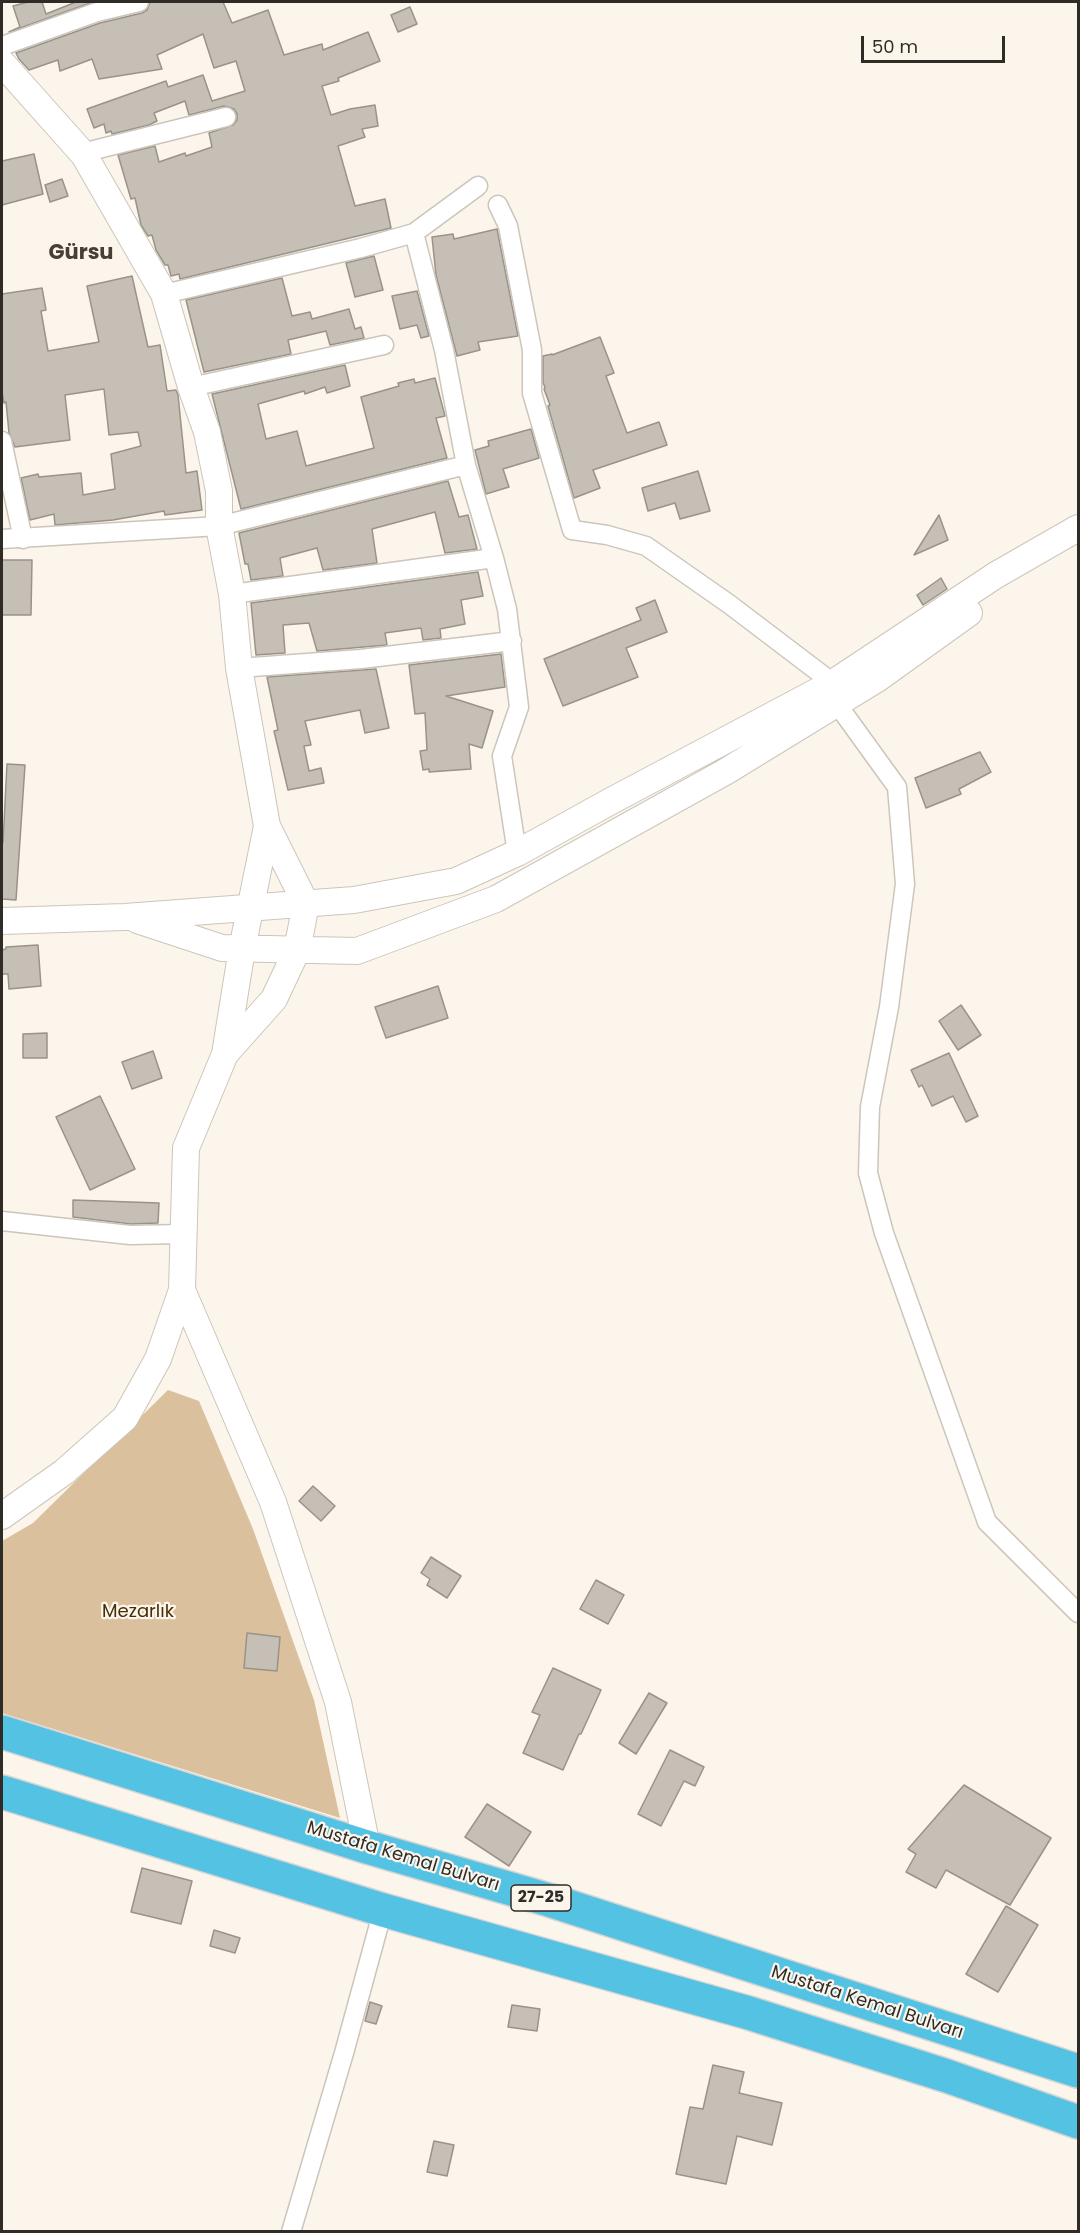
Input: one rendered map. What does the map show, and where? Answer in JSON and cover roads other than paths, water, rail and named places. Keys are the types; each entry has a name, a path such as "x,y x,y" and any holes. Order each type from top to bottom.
{"highway":[{"name":"Mustafa Kemal Bulvarı","path":"2,1732 367,1847 549,1900 1078,2072"},
{"path":"2,1792 383,1910 749,2013 947,2076 1078,2122"}],"street":[{"path":"2,46 97,12 139,2"},
{"path":"2,63 82,153 164,294 191,387 207,432 219,491 219,526 232,594 239,668 267,826 306,904 297,950 274,999 225,1054"},
{"path":"82,153 226,117"},
{"path":"164,294 361,249 414,233 478,186"},
{"path":"498,205 508,226 532,350 532,393 572,530 608,535 646,546 729,604 835,693 897,787 905,884 889,1007 870,1107 868,1173 884,1233 987,1522 1078,1613"},
{"path":"414,233 444,350 466,465 507,609 519,707 502,756 517,853"},
{"path":"191,387 384,345"},
{"path":"2,441 23,538"},
{"path":"2,539 219,526 466,465"},
{"path":"125,917 222,948 357,951 496,899 725,772 996,575 1078,528"},
{"path":"2,921 125,917 354,900 456,881 517,853 622,795 835,693 877,679 1052,553 1078,538"},
{"path":"232,594 494,558"},
{"path":"239,668 361,659 512,641"},
{"path":"2,1516 64,1472 125,1418 158,1359 182,1290 186,1148 225,1054 249,908 267,826"},
{"path":"2,1221 130,1235 183,1234"},
{"path":"182,1290 273,1502 338,1702 367,1847"},
{"path":"291,2232 345,2053 383,1910"}],"district":[{"name":"Gürsu","path":"81,254"}],"park label":[{"name":"Mezarlık","path":"138,1612"}]}
